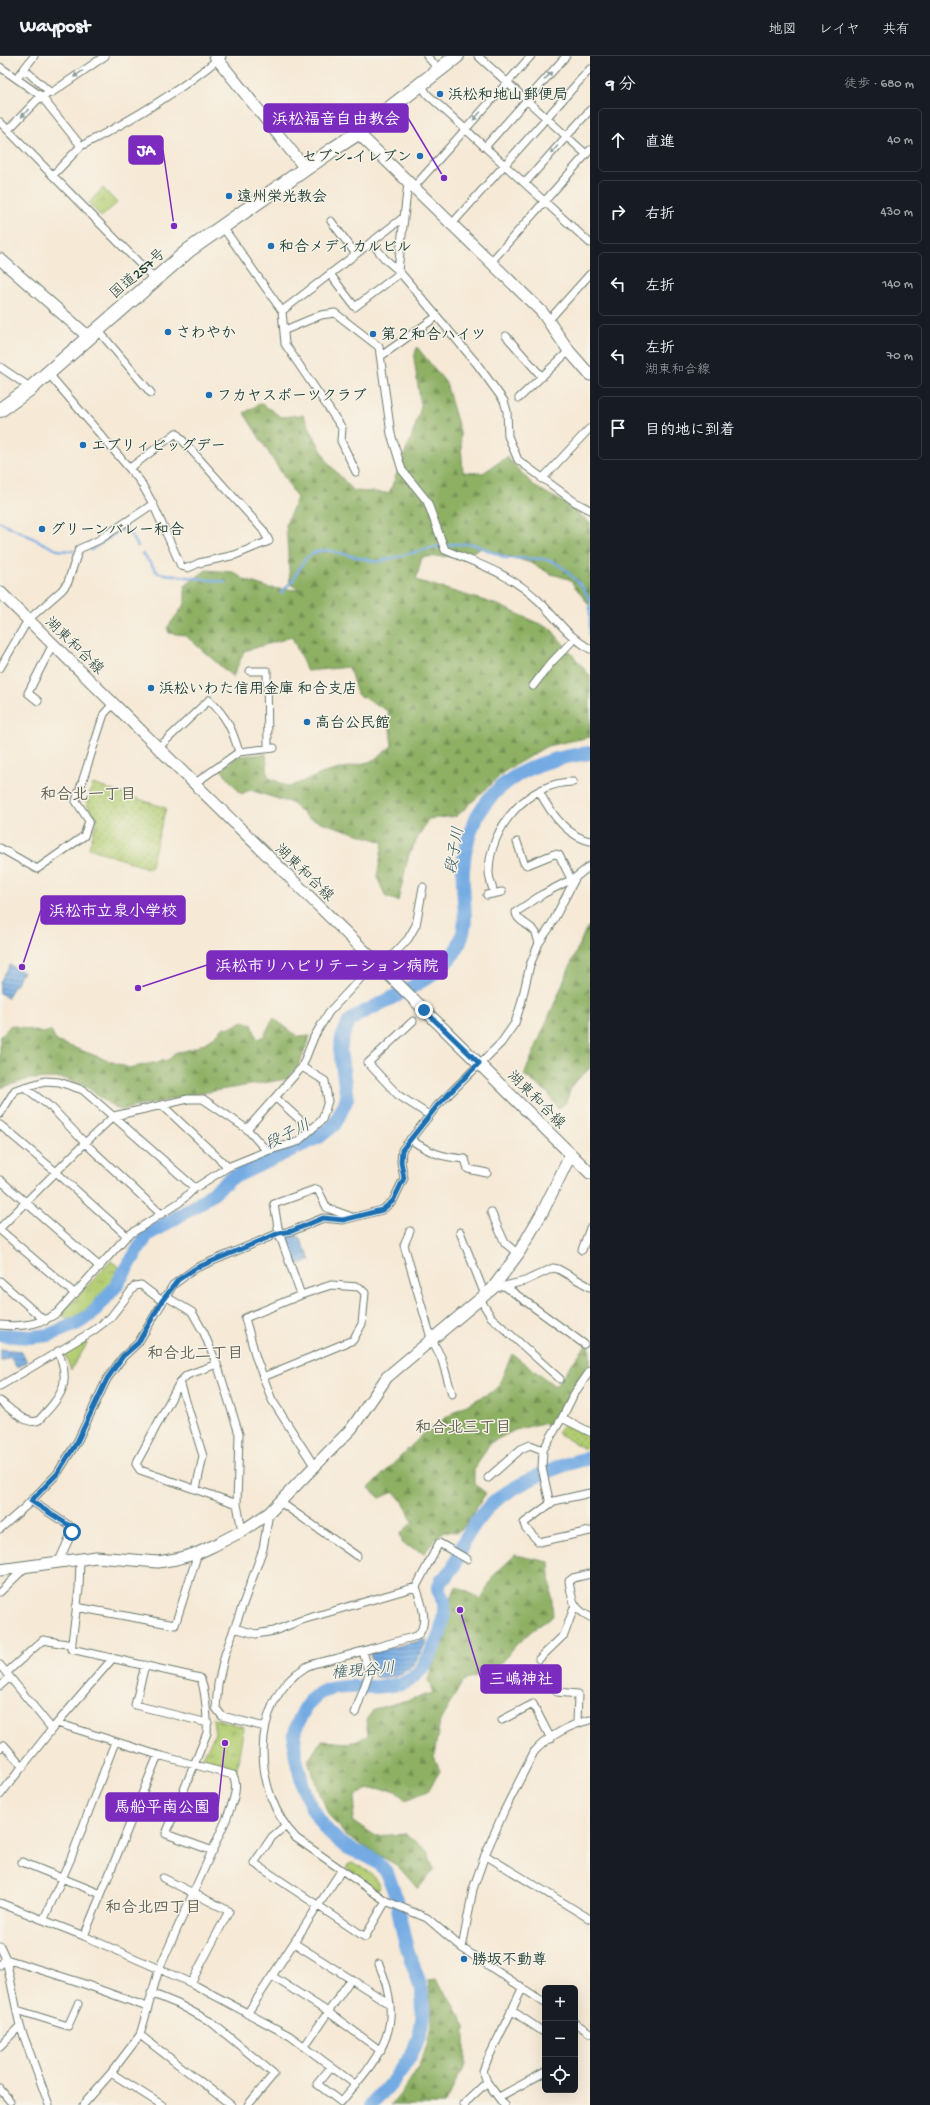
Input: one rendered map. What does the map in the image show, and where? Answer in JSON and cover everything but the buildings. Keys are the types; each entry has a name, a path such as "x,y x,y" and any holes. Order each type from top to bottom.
{"highway":[{"name":"国道257号","path":"0,410 48,374 156,277 189,250 305,168 358,133 457,56"}],"street":[{"path":"17,78 34,56"},
{"path":"427,56 440,70"},
{"path":"478,56 566,136 588,152 544,200 490,263"},
{"path":"330,274 355,307 399,272 404,217 411,185 465,129 531,56"},
{"path":"485,147 566,56"},
{"path":"8,130 41,96 51,93 100,57"},
{"path":"53,175 81,146 118,127 219,57 305,168"},
{"path":"0,67 41,96 81,146"},
{"path":"24,69 51,93"},
{"path":"451,225 590,69"},
{"path":"422,84 426,94 525,182 590,243"},
{"path":"525,182 590,110"},
{"path":"0,122 131,256 150,274 156,277"},
{"path":"358,133 542,312 569,351 590,376"},
{"path":"282,311 404,217"},
{"path":"330,221 356,254"},
{"path":"222,226 282,311 286,344 295,361 342,428 341,441 356,472"},
{"path":"371,242 385,259 399,272 477,364 504,401 507,411 508,436 518,460 575,502 590,510"},
{"path":"0,259 83,332 94,333 151,393"},
{"path":"548,321 590,274"},
{"path":"284,330 321,315 335,313 379,347 391,434 402,470 426,502 445,550 491,568 512,581 538,600 574,639 590,649"},
{"path":"381,356 436,317"},
{"path":"506,336 542,377"},
{"path":"519,398 569,351"},
{"path":"0,367 31,388"},
{"path":"48,374 140,481 153,504 181,566 188,568 199,562 235,555 269,541 263,530 176,432 130,468"},
{"path":"542,479 589,429"},
{"path":"0,668 28,620 62,590 68,582 80,549 98,540 153,504"},
{"name":"湖東和合線","path":"0,592 378,966 590,1173"},
{"path":"533,686 550,664 574,639"},
{"path":"38,701 28,693 53,644"},
{"path":"194,784 240,752 271,748 267,671 250,671"},
{"path":"158,748 209,700 224,715 232,728 240,752"},
{"path":"0,848 36,869 84,836 88,821 76,801 104,714 113,704"},
{"path":"502,892 490,894 489,873 491,854 497,838 510,815 523,801 539,791 563,782 573,782"},
{"path":"539,791 548,809 558,821 573,833 590,841"},
{"path":"517,842 524,863 527,865 554,854 559,855 574,878"},
{"path":"539,943 536,933 530,926 518,918 516,912 543,894 574,878 590,866"},
{"path":"0,1528 31,1501 57,1474 77,1442 107,1379 123,1356 138,1343 164,1298 178,1280 196,1268 279,1233 292,1231 323,1218 343,1220 382,1210 393,1201 404,1178 401,1162 402,1150 429,1116 479,1063 501,1043 514,1023 521,1004 530,965 539,943 550,927 574,878"},
{"path":"247,1129 276,1098 302,1066 314,1037 329,1012 408,939 416,925 423,888"},
{"path":"413,1021 368,1063 398,1096 429,1116"},
{"path":"0,1325 19,1327 45,1321 57,1313 127,1236 180,1202 195,1188 228,1167 267,1151 297,1142 311,1130 322,1120 328,1101 325,1081 302,1066"},
{"path":"0,1114 15,1090 46,1081 60,1082 75,1086 83,1090 114,1116 195,1188"},
{"path":"24,1087 52,1108 85,1143 160,1214"},
{"path":"276,1098 311,1130"},
{"path":"75,1294 0,1229 85,1143 114,1116 188,1099 203,1099 247,1129 267,1151"},
{"path":"162,1105 228,1167"},
{"path":"0,1125 56,1172 127,1236"},
{"path":"410,1139 426,1150 442,1157 465,1159 468,1168 488,1173"},
{"path":"0,1570 105,1557 158,1562 198,1553 242,1531 269,1513 352,1428 387,1377 431,1338 486,1294 518,1254 543,1211 571,1154"},
{"path":"0,1180 100,1267"},
{"path":"301,1295 279,1233 274,1204 316,1189 318,1190 327,1208 353,1217"},
{"path":"491,1212 505,1243 518,1254"},
{"path":"582,1250 590,1228"},
{"path":"410,1231 404,1245 431,1338 441,1357 452,1394"},
{"path":"460,1232 486,1294 491,1317 560,1379"},
{"path":"486,1294 525,1281 553,1268 558,1269 590,1287"},
{"path":"0,1281 45,1321"},
{"path":"0,1386 94,1331 110,1318 135,1286 141,1285 192,1312 204,1333 217,1364 239,1434 238,1504 242,1531"},
{"path":"263,1377 353,1340 362,1324 364,1293 359,1287 331,1285 301,1295 245,1318 256,1358 263,1377 272,1400 315,1466"},
{"path":"506,1287 584,1344"},
{"path":"0,1401 26,1420 39,1420 64,1387 64,1367 58,1351"},
{"path":"217,1364 187,1375 180,1382 136,1464 140,1470 238,1504"},
{"path":"550,1504 542,1468 543,1450 574,1394 590,1371"},
{"path":"180,1382 203,1456 196,1489"},
{"path":"562,1418 590,1432"},
{"path":"488,1478 521,1449 530,1445 543,1450"},
{"path":"590,1493 554,1501 524,1523 525,1527 539,1542 590,1530"},
{"path":"31,1501 70,1526 72,1532 59,1562"},
{"path":"280,1502 357,1556"},
{"path":"265,1727 222,1716 216,1708 218,1684 234,1628 264,1549 269,1513"},
{"path":"467,1559 439,1543 416,1587 422,1605 424,1623 421,1632 417,1636 307,1667 288,1682 274,1701 265,1727 263,1752 266,1777 274,1804 285,1826 296,1838 341,1871 388,1902 426,1918 462,1948 542,2001"},
{"path":"76,1607 175,1625 198,1553"},
{"path":"80,1559 79,1590 71,1649 200,1678 204,1684 205,1708 208,1723 207,1732 166,1834 213,1851"},
{"path":"0,1592 27,1566"},
{"path":"590,1574 573,1578 569,1581 573,1602 582,1613 590,1617"},
{"path":"234,1628 256,1634 274,1631 317,1615 416,1587"},
{"path":"539,1659 564,1635 575,1605"},
{"path":"0,1686 8,1675 43,1640 72,1645"},
{"path":"355,1713 369,1674 363,1651"},
{"path":"0,1795 52,1729 113,1658"},
{"path":"0,1665 52,1729"},
{"path":"144,1665 135,1705 208,1723"},
{"path":"557,1692 578,1694 576,1723"},
{"path":"502,1720 533,1704 551,1739"},
{"path":"462,1948 473,1889 485,1855 504,1811 534,1752 576,1723 590,1720"},
{"path":"57,1723 158,1755 234,1775 237,1781 234,1797 213,1851 159,1969 146,2008 140,2035 111,2073 83,2105"},
{"path":"44,1919 95,1799 115,1742"},
{"path":"0,1748 4,1745 23,1767"},
{"path":"84,1936 158,1755"},
{"path":"285,1826 272,1837 254,1863 364,1937 388,1902"},
{"path":"485,1855 590,1919"},
{"path":"22,1862 101,1894"},
{"path":"247,2014 341,1871"},
{"path":"163,1878 229,1911 191,1983"},
{"path":"0,1903 44,1919 191,1983 247,2014 269,2024 304,2046 356,2085"},
{"path":"294,1943 390,2004"},
{"path":"0,1946 6,1959 20,2026 49,2105"},
{"path":"0,1965 6,1959"},
{"path":"6,1959 76,1981 146,2008"},
{"path":"331,2066 317,2084 341,2102 374,2063 381,2051 388,2035 391,2013 386,1980 379,1964"},
{"path":"272,1976 328,2012 381,2051"},
{"path":"304,2046 351,1979"},
{"path":"504,2105 487,2082 483,2071 522,1989"},
{"path":"151,1993 178,2004 211,2022 274,2074 248,2105"},
{"path":"17,2010 68,2026 78,2004"},
{"path":"511,2010 542,2031"},
{"path":"578,2025 590,2033"},
{"path":"0,2046 20,2026"},
{"path":"140,2035 231,2105"},
{"path":"111,2073 162,2105"},
{"path":"499,2097 542,2074"},
{"path":"465,2105 464,2104 487,2082"},
{"path":"0,2089 10,2101"}],"green space":[{"path":"103,188 117,203 101,217 89,203"},
{"path":"417,347 446,383 460,432 463,472 483,473 507,457 534,486 566,504 590,523 590,606 569,579 551,574 531,563 482,548 461,556 422,557 416,580 498,605 551,629 590,676 590,737 547,746 505,771 457,816 428,819 409,854 398,901 386,897 377,877 383,842 308,818 291,803 250,790 241,794 221,769 239,756 266,754 268,777 289,787 324,773 372,761 392,746 388,711 357,694 349,667 307,671 292,637 244,651 233,677 185,635 169,633 167,628 185,604 185,586 206,570 233,572 245,580 269,588 300,590 290,584 286,524 297,498 244,413 261,403 281,417 303,415 328,463 354,491 389,493 412,436 421,407 414,358"},
{"path":"93,784 166,808 150,869 89,848 97,820 86,803"},
{"path":"590,925 590,1068 572,1085 566,1102 558,1109 548,1093 524,1075 585,931"},
{"path":"273,1018 299,1037 310,1036 300,1063 287,1079 202,1093 120,1110 87,1087 63,1078 30,1079 0,1088 0,1036 11,1025 43,1033 51,1031 56,1041 129,1068 168,1060 177,1052 190,1050 203,1044 220,1032 224,1027 230,1028 243,1021 252,1024 257,1039 264,1036"},
{"path":"111,1261 119,1267 111,1284 99,1298 77,1316 69,1320 61,1314"},
{"path":"590,1340 590,1363 576,1383 551,1427 543,1423 515,1430 490,1443 474,1470 474,1484 486,1493 465,1526 457,1532 443,1531 424,1553 403,1544 400,1534 413,1522 404,1503 394,1492 380,1498 369,1488 425,1432 457,1410 497,1389 512,1354 555,1386"},
{"path":"86,1342 87,1344 71,1370 65,1354 68,1350"},
{"path":"564,1423 590,1435 590,1449 583,1448 557,1433"},
{"path":"515,1555 549,1562 553,1616 536,1627 516,1645 497,1668 463,1681 440,1721 434,1756 440,1771 428,1791 406,1800 394,1790 370,1789 357,1794 352,1821 376,1836 406,1834 427,1851 434,1869 418,1889 398,1866 346,1836 328,1814 308,1761 321,1741 349,1743 368,1736 366,1720 374,1709 433,1693 428,1680 446,1625 449,1603 456,1586 481,1599 494,1575"},
{"path":"213,1718 244,1727 236,1772 201,1761 215,1733"},
{"path":"353,1863 372,1875 380,1887 378,1890 346,1868 349,1864"},
{"path":"435,1979 453,2003 465,2026 465,2064 444,2105 391,2105 410,2080 425,2050 431,2023 428,1980"}],"water":[{"path":"10,965 23,972 7,998 0,993 0,982"},
{"path":"298,1235 311,1260 296,1265 285,1240 288,1236"},
{"path":"0,1349 21,1351 27,1362 17,1368 10,1357 0,1361"},
{"path":"427,1639 419,1657 408,1669 394,1676 375,1677 370,1653"}],"waterway":[{"path":"0,522 57,550 73,551"},
{"path":"91,550 121,530 127,530 138,546"},
{"path":"281,593 292,581 306,558 315,552 327,550 377,562 431,548 454,544 473,544 506,558 543,559 554,562 566,570 583,588 590,601"},
{"path":"143,554 158,573 225,582"},
{"path":"590,605 590,635"},
{"name":"段子川","path":"0,1335 31,1337 49,1335 78,1323 93,1313 116,1286 147,1235 199,1204 230,1179 319,1137 335,1124 347,1099 340,1050 342,1038 349,1022 356,1016 410,988 437,970 448,961 461,940 465,921 463,870 467,843 475,821 487,802 502,786 520,773 541,764 564,757 590,753"},
{"name":"権現谷川","path":"371,2105 402,2069 416,2043 421,2029 423,2013 421,1989 407,1948 397,1902 387,1875 382,1867 374,1860 338,1841 323,1826 307,1798 296,1760 294,1744 299,1719 312,1699 321,1692 344,1687 381,1687 402,1684 417,1674 429,1657 441,1631 444,1616 444,1600 438,1590 441,1580 454,1566 467,1536 481,1516 500,1497 524,1483 552,1470 590,1458"}],"place":[{"name":"浜松和地山郵便局","path":"440,94"},
{"name":"セブン-イレブン","path":"420,156"},
{"name":"浜松福音自由教会","path":"444,178"},
{"name":"遠州栄光教会","path":"229,196"},
{"name":"JA","path":"174,226"},
{"name":"和合メディカルビル","path":"271,246"},
{"name":"さわやか","path":"168,332"},
{"name":"第２和合ハイツ","path":"373,334"},
{"name":"フカヤスポーツクラブ","path":"209,395"},
{"name":"エブリィビッグデー","path":"83,445"},
{"name":"グリーンバレー和合","path":"42,529"},
{"name":"浜松いわた信用金庫 和合支店","path":"151,688"},
{"name":"高台公民館","path":"307,722"},
{"name":"浜松市立泉小学校","path":"22,967"},
{"name":"浜松市リハビリテーション病院","path":"138,988"},
{"name":"三嶋神社","path":"460,1610"},
{"name":"馬船平南公園","path":"225,1743"},
{"name":"勝坂不動尊","path":"464,1959"}],"district":[{"name":"和合北一丁目","path":"88,793"},
{"name":"和合北二丁目","path":"195,1352"},
{"name":"和合北三丁目","path":"463,1426"},
{"name":"和合北四丁目","path":"153,1906"}],"route":[{"path":"72,1532 70,1526 31,1501 57,1474 77,1442 107,1379 123,1356 138,1343 173,1285 196,1268 227,1256 262,1239 279,1233 292,1231 323,1218 343,1220 382,1210 393,1201 404,1178 401,1162 402,1150 437,1106 479,1063 424,1010"}]}
